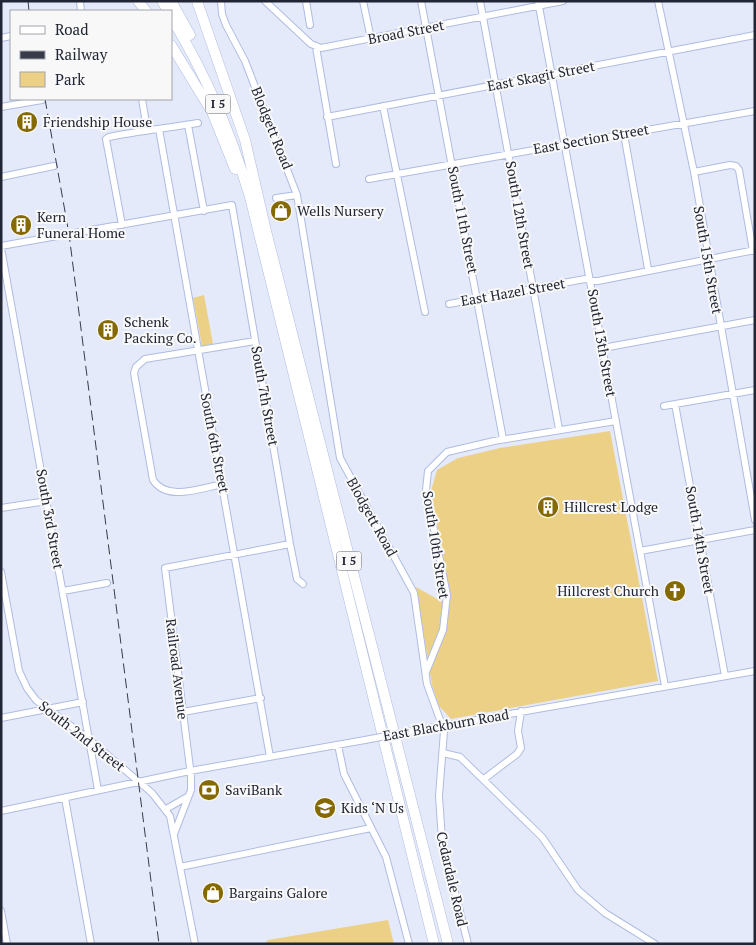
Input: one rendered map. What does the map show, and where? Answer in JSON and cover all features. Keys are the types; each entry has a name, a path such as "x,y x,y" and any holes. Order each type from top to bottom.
{"highway":[{"name":"I 5","path":"171,1 207,66 254,180 447,943"},
{"path":"197,1 245,140 254,180"},
{"name":"I 5","path":"172,19 213,92 236,151 274,294 434,944"},
{"path":"172,48 199,89 224,139 274,294"}],"street":[{"name":"Blodgett Road","path":"221,1 222,14 245,61 297,195 340,458 414,592 427,684 443,726 443,753"},
{"path":"265,1 316,47 336,164"},
{"path":"306,1 310,25"},
{"path":"363,1 371,39"},
{"name":"South 11th Street","path":"421,1 503,439"},
{"name":"South 12th Street","path":"480,1 559,430"},
{"name":"Broad Street","path":"316,47 371,39 538,4 563,1"},
{"name":"South 15th Street","path":"658,1 694,172 755,520"},
{"name":"South 13th Street","path":"538,4 591,280 665,686"},
{"name":"East Skagit Street","path":"327,117 755,35"},
{"path":"1,107 42,100"},
{"path":"142,100 147,129"},
{"path":"383,106 425,312"},
{"name":"East Section Street","path":"369,179 755,111"},
{"path":"122,225 106,139 109,136 147,129 198,123"},
{"path":"1,247 204,211 188,124"},
{"name":"South 6th Street","path":"159,129 270,757"},
{"path":"624,134 648,269"},
{"path":"694,172 730,165 736,166 739,170 754,251"},
{"path":"1,177 54,166"},
{"path":"276,198 297,195"},
{"name":"South 7th Street","path":"204,211 232,205 290,544 297,579 302,584"},
{"name":"South 3rd Street","path":"1,247 91,741 98,790"},
{"name":"East Hazel Street","path":"449,304 591,280 616,278 648,269 754,251"},
{"path":"603,348 755,320"},
{"path":"223,484 180,492 164,491 157,487 152,480 134,373 140,362 255,341"},
{"path":"664,406 755,390"},
{"name":"South 14th Street","path":"675,404 725,676"},
{"path":"503,439 616,421"},
{"name":"South 10th Street","path":"426,673 443,630 447,595 426,490 428,471 447,452 503,439"},
{"path":"1,508 47,501"},
{"path":"640,551 755,530"},
{"path":"235,554 290,544"},
{"name":"Railroad Avenue","path":"174,835 191,790 164,568 235,554"},
{"name":"South 2nd Street","path":"1,572 19,671 26,688 49,710 91,741 139,782 166,809"},
{"path":"63,591 107,583"},
{"name":"East Blackburn Road","path":"1,811 190,771 755,671"},
{"path":"183,712 261,698"},
{"path":"1,718 83,702"},
{"path":"484,779 517,754 521,748 518,731 521,711"},
{"path":"338,745 344,774 389,864 409,944"},
{"path":"443,753 460,756 542,837 578,890 605,913 656,944"},
{"name":"Cedardale Road","path":"443,753 439,796 442,840 468,944"},
{"path":"187,797 166,809 174,835 195,944"},
{"path":"65,798 92,944"},
{"path":"180,867 371,828"},
{"path":"1,911 7,944"}],"green space":[{"path":"204,295 213,344 202,346 193,298"},
{"path":"610,431 658,681 451,719 439,706 432,685 416,587 439,600 451,599 431,491 437,470 458,458 500,448"},
{"path":"388,920 394,944 264,944 268,940"}],"railway":[{"path":"28,1 29,10"},
{"path":"45,100 69,234 159,944"}],"place":[{"name":"Friendship House","path":"27,122"},
{"name":"Wells Nursery","path":"281,211"},
{"name":"Kern Funeral Home","path":"21,225"},
{"name":"Schenk Packing Co.","path":"108,330"},
{"name":"Hillcrest Lodge","path":"548,507"},
{"name":"Hillcrest Church","path":"675,591"},
{"name":"SaviBank","path":"209,790"},
{"name":"Kids ‘N Us","path":"325,808"},
{"name":"Bargains Galore","path":"213,893"}]}
